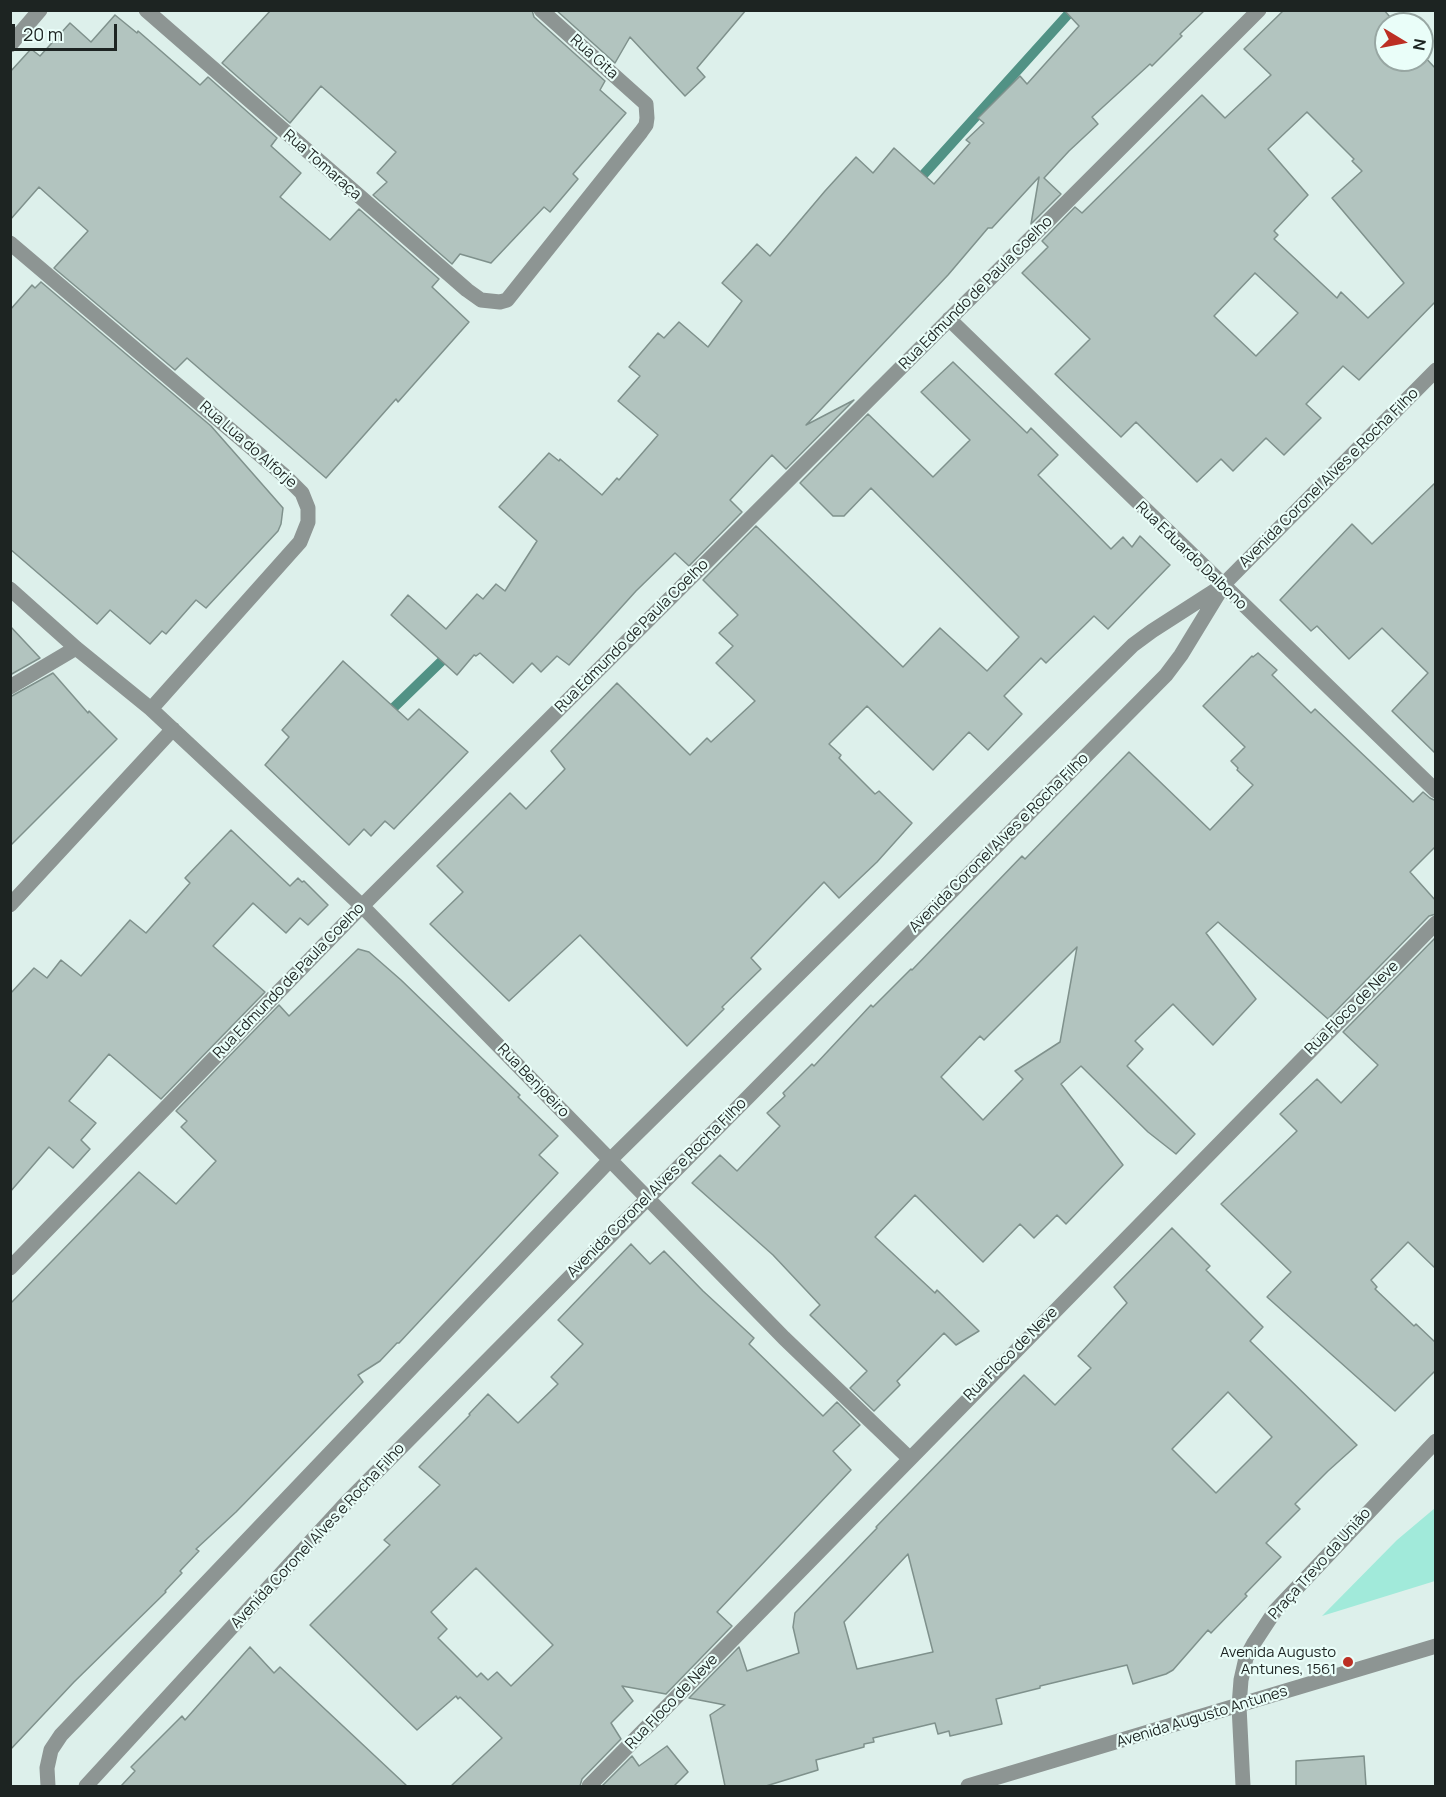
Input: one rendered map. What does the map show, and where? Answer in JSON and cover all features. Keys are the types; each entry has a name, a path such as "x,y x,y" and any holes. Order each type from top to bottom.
{"street":[{"path":"10,45 40,10"},
{"name":"Rua Tomaraça","path":"146,10 481,300 500,302 507,300 646,125 646,104"},
{"name":"Rua Gita","path":"542,10 646,104"},
{"name":"Rua Edmundo de Paula Coelho","path":"10,1268 362,906 1259,10"},
{"name":"Rua Lua do Alforje","path":"10,243 286,477 302,493 308,508 308,522 300,542 152,709"},
{"name":"Rua Eduardo Dalbono","path":"949,319 1436,791"},
{"name":"Avenida Coronel Alves e Rocha Filho","path":"48,1786 47,1767 51,1750 61,1735 609,1161 1133,645 1222,586 1436,369"},
{"name":"Avenida Coronel Alves e Rocha Filho","path":"86,1786 347,1502 1166,675 1181,655 1222,586"},
{"name":"Rua Benjoeiro","path":"10,589 76,648 152,709 362,906 784,1338 909,1458"},
{"path":"10,687 76,648"},
{"path":"10,905 173,729"},
{"name":"Rua Floco de Neve","path":"589,1786 1436,923"},
{"name":"Praça Trevo da União","path":"1243,1786 1239,1706 1246,1658 1275,1611 1436,1441"},
{"name":"Avenida Augusto Antunes","path":"968,1786 1436,1646"}],"green space":[{"path":"1435,1508 1435,1581 1322,1616 1397,1540"}],"building":[{"path":"271,10 532,10 534,17 605,81 600,90 626,113 573,174 578,179 550,212 544,207 491,263 460,254 452,264 373,195 387,182 377,173 396,152 321,86 290,123 222,63"},
{"path":"556,10 746,10 697,68 705,77 685,96 630,37 615,63"},
{"path":"1064,10 1205,10 1152,66 1150,64 1092,117 1098,124 1044,178 1061,194 1031,224 1039,177 992,228 988,228 948,275 806,425 854,400 786,469 772,455 730,500 742,512 689,566 675,553 636,591 569,665 557,656 541,672 532,663 513,683 480,653 474,655 457,675 391,615 408,595 446,629 477,594 483,599 496,584 505,591 537,541 499,507 549,453 559,461 560,459 602,495 617,478 619,480 658,435 618,401 640,376 629,367 658,333 664,338 679,322 708,347 742,301 722,283 757,244 770,256 856,157 873,173 894,148 934,184 970,143 966,140 984,123 978,118 1020,76 1027,84 1079,26"},
{"path":"1284,10 1384,10 1386,12 1374,12 1374,72 1434,72 1434,67 1436,69 1436,301 1359,380 1343,366 1306,404 1321,418 1284,455 1266,438 1233,471 1221,459 1197,482 1136,422 1121,437 1055,374 1090,339 1022,273 1048,247 1042,241 1075,207 1082,213 1202,95 1225,118 1271,75 1244,49","holes":["1307,112 1354,159 1352,161 1362,171 1332,198 1404,283 1368,318 1341,292 1337,298 1274,239 1278,235 1274,231 1308,195 1268,149","1255,273 1298,313 1256,356 1214,316"]},
{"path":"115,15 137,33 138,31 200,85 208,77 277,138 271,146 301,173 280,197 330,240 359,209 439,279 432,287 469,322 326,478 187,358 175,370 54,268 88,231 39,187 10,220 10,72 31,49 40,56 70,23 91,42"},
{"path":"41,282 211,426 283,508 278,531 206,608 196,600 166,634 162,631 150,644 110,610 97,624 10,549 10,310 32,285 35,288"},
{"path":"953,362 1027,433 1031,428 1058,455 1038,475 1111,549 1123,537 1132,547 1140,536 1170,565 1108,629 1094,616 1046,663 1041,658 1004,696 1022,714 988,750 969,732 933,770 867,706 829,744 841,755 839,758 875,794 879,791 912,823 877,862 839,898 824,882 751,958 761,969 687,1046 580,935 509,1001 430,924 463,892 437,866 510,793 526,809 565,769 551,751 617,683 690,755 707,738 711,742 755,701 716,663 733,646 719,633 738,615 703,580 756,526 903,667 940,628 987,671 1019,637 871,488 844,516 833,516 800,483 868,414 933,477 970,440 921,392"},
{"path":"1436,482 1436,754 1392,711 1428,673 1382,628 1349,659 1317,626 1311,631 1280,600 1352,524 1372,544"},
{"path":"10,626 40,658 10,675"},
{"path":"1258,653 1277,670 1272,675 1311,713 1315,709 1413,802 1423,792 1436,801 1436,846 1410,872 1436,901 1436,914 1429,916 1328,1019 1218,922 1206,933 1256,999 1213,1045 1173,1004 1135,1041 1143,1049 1127,1066 1195,1134 1176,1154 1148,1132 1081,1066 1061,1084 1123,1165 1066,1224 1057,1215 1034,1238 1020,1224 983,1262 915,1195 875,1237 935,1293 937,1290 979,1331 956,1345 944,1333 897,1381 900,1385 874,1411 850,1388 867,1371 810,1315 820,1305 773,1255 692,1183 720,1155 737,1171 780,1126 767,1113 785,1096 783,1093 812,1064 814,1066 871,1005 873,1007 912,970 1022,856 1025,859 1129,752 1210,830 1253,785 1231,761 1245,747 1203,706","holes":["1077,947 1060,1042 1015,1071 1023,1079 983,1120 941,1077 980,1036 984,1040"]},
{"path":"343,661 408,720 419,709 468,752 394,829 385,821 371,836 364,829 349,845 265,765 289,737 282,730"},
{"path":"53,673 88,713 89,711 117,739 10,846 10,697"},
{"path":"231,830 290,886 298,878 304,881 328,905 308,925 300,918 286,933 253,903 213,946 265,992 161,1099 109,1054 69,1101 96,1123 81,1140 90,1149 73,1168 49,1147 10,1192 10,994 34,968 47,978 61,960 81,976 130,920 146,933 190,883 185,878"},
{"path":"1436,937 1436,1269 1408,1242 1371,1280 1377,1287 1375,1289 1414,1326 1416,1324 1436,1343 1436,1370 1395,1411 1267,1297 1291,1272 1221,1204 1297,1131 1280,1114 1317,1079 1341,1103 1378,1065 1343,1032"},
{"path":"358,949 369,952 401,980 520,1095 518,1097 558,1136 539,1155 558,1173 399,1343 380,1361 358,1375 363,1382 236,1512 196,1549 199,1551 180,1571 182,1573 166,1592 74,1682 10,1750 10,1304 139,1172 176,1204 216,1161 181,1127 187,1121 176,1111 279,1005 289,1016"},
{"path":"1172,1228 1210,1266 1206,1270 1263,1327 1250,1341 1357,1445 1295,1504 1300,1509 1266,1543 1281,1557 1211,1633 1208,1630 1173,1670 1166,1674 1133,1684 1127,1665 1040,1686 1040,1688 996,1699 1002,1724 950,1736 949,1731 938,1734 935,1723 873,1738 874,1742 864,1744 864,1747 816,1760 818,1770 766,1786 725,1786 710,1715 725,1705 689,1698 739,1647 747,1671 799,1653 793,1627 795,1613 1024,1375 1055,1405 1091,1368 1078,1356 1127,1303 1114,1287","holes":["1228,1392 1272,1437 1216,1493 1172,1449","908,1554 933,1652 857,1669 844,1622"]},
{"path":"631,1244 650,1264 664,1251 754,1338 749,1344 823,1416 837,1402 860,1425 833,1451 851,1470 717,1612 732,1626 666,1694 622,1686 633,1701 611,1723 621,1739 582,1779 580,1786 451,1786 502,1738 460,1697 458,1699 456,1696 417,1730 310,1625 390,1545 384,1540 440,1485 419,1467 488,1394 518,1423 558,1384 551,1377 583,1344 558,1320","holes":["476,1568 553,1645 511,1686 497,1672 488,1680 481,1673 477,1677 438,1638 447,1629 431,1612"]},
{"path":"250,1647 274,1673 280,1667 407,1786 121,1786 135,1771 131,1767 182,1716 185,1720"},
{"path":"667,1746 688,1772 674,1786 602,1786 632,1756 639,1766"},
{"path":"1364,1756 1366,1786 1296,1786 1296,1761"}],"waterway":[{"path":"915,184 1072,10"},
{"path":"384,717 450,653"}],"place":[{"name":"Avenida Augusto Antunes, 1561","path":"1348,1662"}]}
